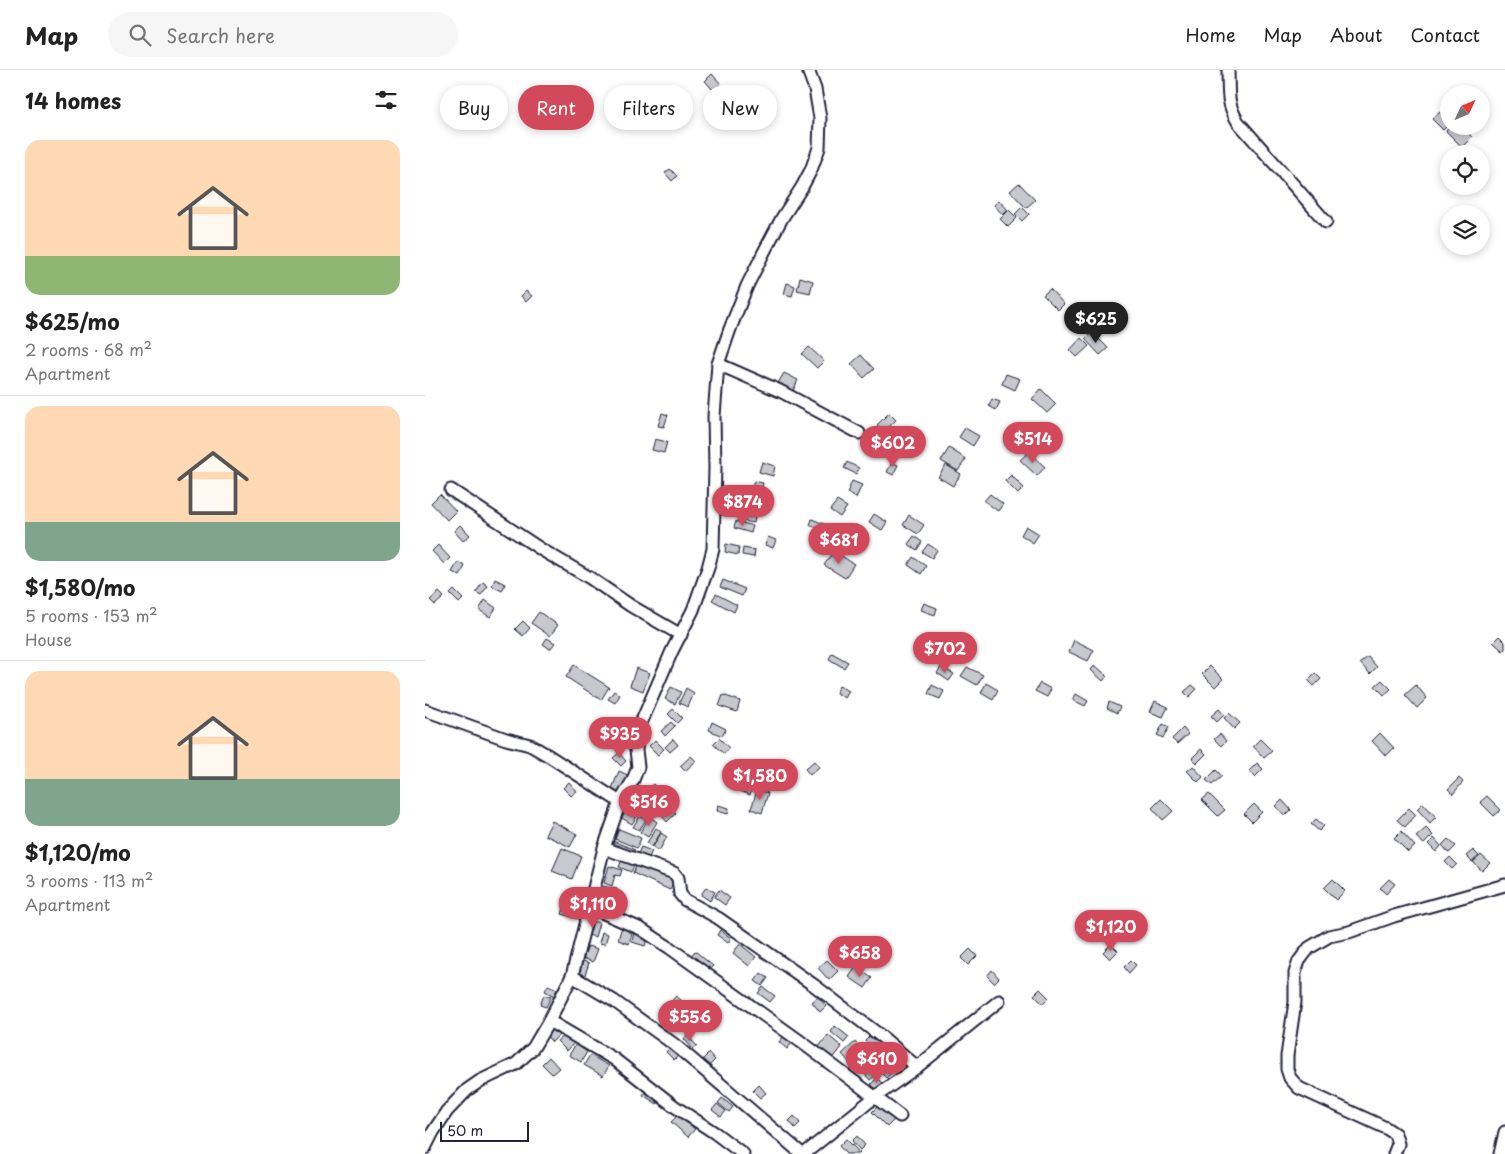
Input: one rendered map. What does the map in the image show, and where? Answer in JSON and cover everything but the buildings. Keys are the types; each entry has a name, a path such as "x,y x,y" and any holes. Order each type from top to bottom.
{"street":[{"path":"425,1148 447,1110 467,1090 516,1064 533,1048 572,976 605,848 620,802 638,767 636,750 638,730 672,651 693,610 713,549 714,416 718,364 747,286 763,252 805,182 819,148 820,118 815,89 808,70"},
{"path":"1228,70 1229,103 1231,111 1238,122 1326,222"},
{"path":"718,364 780,391 859,433"},
{"path":"451,490 541,550 590,578 631,606 681,636"},
{"path":"425,710 506,739 529,745 620,802"},
{"path":"605,848 674,873 678,878 680,894 685,900 718,918 815,986 882,1037 917,1068"},
{"path":"1394,1154 1398,1144 1395,1134 1387,1128 1299,1088 1290,1078 1287,1069 1287,1056 1295,1002 1295,973 1299,961 1309,948 1329,936 1349,932 1394,916 1505,885"},
{"path":"590,907 641,929 663,943 804,1044 900,1116"},
{"path":"572,976 613,1001 675,1045 803,1154 875,1097 917,1068 999,1001"},
{"path":"549,1021 614,1059 674,1106 743,1154"},
{"path":"1500,1154 1505,1132"}]}
